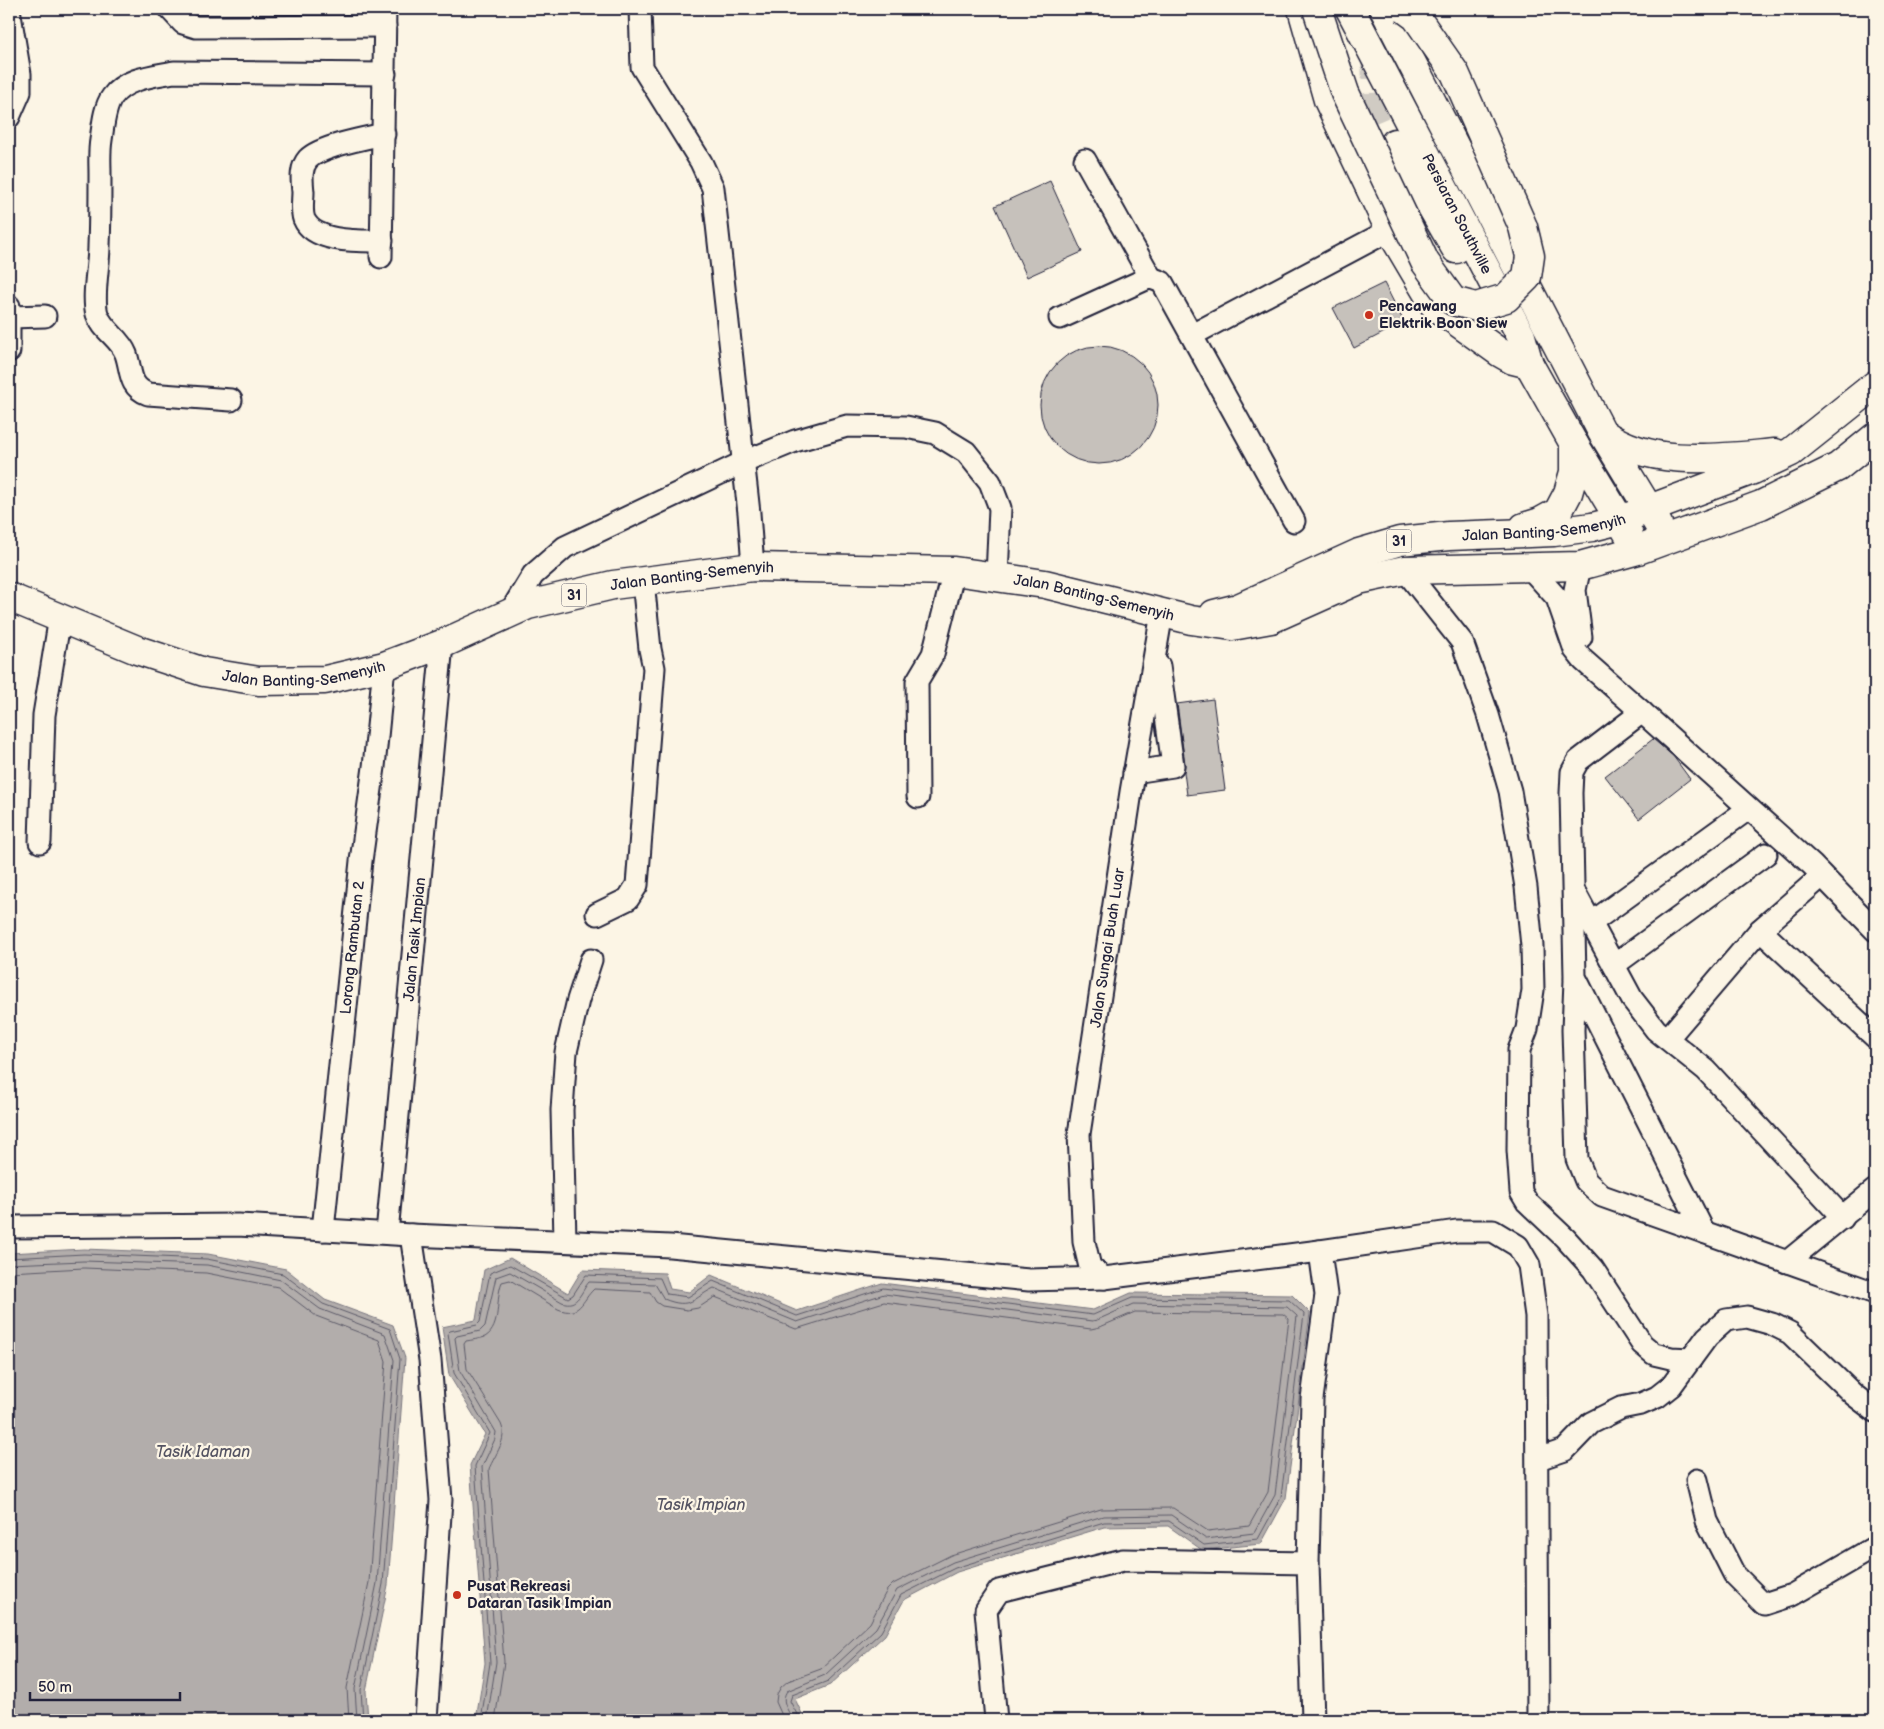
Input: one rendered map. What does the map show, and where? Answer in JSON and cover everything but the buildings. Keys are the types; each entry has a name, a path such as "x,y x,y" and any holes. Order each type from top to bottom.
{"main road":[{"path":"1302,9 1328,100 1390,230 1435,306 1499,352 1513,360 1529,364"},
{"path":"1316,9 1346,93 1425,262 1453,301 1476,308 1506,298 1527,277 1530,256 1523,227 1455,73 1416,17 1405,9"},
{"name":"Persiaran Southville","path":"1350,9 1521,336 1529,364 1574,444 1638,550"},
{"name":"Persiaran Southville","path":"1384,9 1602,432 1666,539"},
{"path":"1395,142 1509,341 1529,364"},
{"name":"Jalan Banting-Semenyih","path":"1191,620 1238,608 1359,553 1400,541 1449,536 1554,532 1592,527 1620,520 1753,470 1791,452 1875,385"},
{"path":"1602,432 1628,448 1670,456 1710,457 1791,452"},
{"name":"Jalan Banting-Semenyih","path":"9,597 137,650 204,672 259,680 325,680 384,666 442,644 511,611 528,605 613,585 753,568 954,571 1045,584 1191,620 1232,626 1271,619 1358,580 1405,570 1580,566 1638,550 1761,505 1838,467 1875,437"},
{"path":"1501,534 1540,522 1558,512 1568,493 1574,472 1574,444"}],"street":[{"path":"9,9 20,74 20,92 9,116"},
{"path":"170,9 183,22 196,27 385,17 385,74 384,134 382,249 334,239 314,231 303,214 302,172 304,164 315,154 339,144 384,134"},
{"path":"640,9 642,67 701,162 713,188 744,462 753,568"},
{"path":"231,400 148,394 139,391 134,383 126,353 118,340 102,324 98,315 96,304 99,248 100,142 105,113 112,97 124,85 146,77 174,72 385,74"},
{"path":"1085,160 1151,278 1162,282 1165,286 1294,521"},
{"path":"1192,335 1390,230"},
{"path":"1060,318 1151,278"},
{"path":"9,306 9,351"},
{"path":"9,317 45,316"},
{"path":"511,611 533,575 565,546 744,462 795,441 847,426 906,428 935,433 966,452 990,482 1000,508 997,577"},
{"path":"1580,566 1576,590 1584,649 1583,660"},
{"path":"1530,568 1557,598 1575,650 1583,660 1822,876 1875,930"},
{"path":"1405,570 1462,642 1488,715 1510,791 1526,887 1532,946 1533,990 1527,1029 1519,1050 1518,1150 1521,1192 1527,1202 1565,1238 1593,1269 1642,1344 1654,1354 1671,1358 1692,1359"},
{"path":"918,797 916,681 933,654 954,571"},
{"path":"597,914 628,899 637,885 654,668 650,649 643,581"},
{"name":"Jalan Sungai Buah Luar","path":"1104,1278 1090,1267 1084,1242 1079,1134 1134,772 1162,613"},
{"path":"40,842 44,715 60,617"},
{"name":"Jalan Tasik Impian","path":"387,1234 442,644"},
{"path":"1134,772 1173,766 1156,646"},
{"name":"Lorong Rambutan 2","path":"324,1230 354,928 374,767 384,666"},
{"path":"1642,712 1578,761 1572,772 1575,977 1573,1030 1578,1159 1586,1181 1602,1196 1875,1293"},
{"path":"1591,923 1740,814"},
{"path":"1614,966 1766,854"},
{"path":"1668,1038 1760,930 1822,876"},
{"path":"1573,890 1632,999 1656,1030 1706,1070 1843,1218"},
{"path":"1760,930 1875,1037"},
{"path":"565,1242 562,1110 566,1052 578,1000 591,960"},
{"path":"1575,977 1704,1232"},
{"path":"1787,1262 1875,1190"},
{"path":"9,1228 238,1225 387,1234 670,1246 1029,1280 1104,1278 1320,1251 1457,1231 1493,1231 1518,1246 1529,1265 1536,1316 1538,1459 1535,1720"},
{"path":"411,1235 430,1360 441,1500 426,1720"},
{"path":"1314,1720 1308,1563 1312,1399 1326,1295 1320,1251"},
{"path":"1538,1459 1565,1450 1591,1423 1621,1408 1641,1404 1657,1397 1671,1386 1708,1337 1726,1320 1747,1317 1772,1324 1790,1333 1854,1395 1875,1411"},
{"path":"1697,1480 1708,1521 1734,1574 1764,1604 1792,1594 1875,1547"},
{"path":"996,1720 986,1610 1000,1591 1123,1560 1308,1563"}],"water":[{"name":"Tasik Idaman","path":"84,1249 208,1254 286,1269 325,1300 393,1325 405,1358 388,1585 366,1691 368,1720 9,1720 9,1253"},
{"name":"Tasik Impian","path":"510,1258 568,1293 582,1270 665,1273 670,1289 689,1292 711,1275 797,1311 882,1283 1093,1310 1131,1293 1292,1295 1310,1313 1286,1498 1261,1544 1202,1550 1168,1526 1104,1527 957,1572 904,1600 885,1635 830,1685 795,1699 805,1720 476,1720 485,1663 470,1465 485,1434 449,1375 442,1327 476,1320 484,1270"}],"tunnel":[{"path":"1379,9 1375,47 1376,98 1395,143"}],"place":[{"name":"Pencawang Elektrik Boon Siew","path":"1369,315"},
{"name":"Pusat Rekreasi Dataran Tasik Impian","path":"457,1595"}]}
